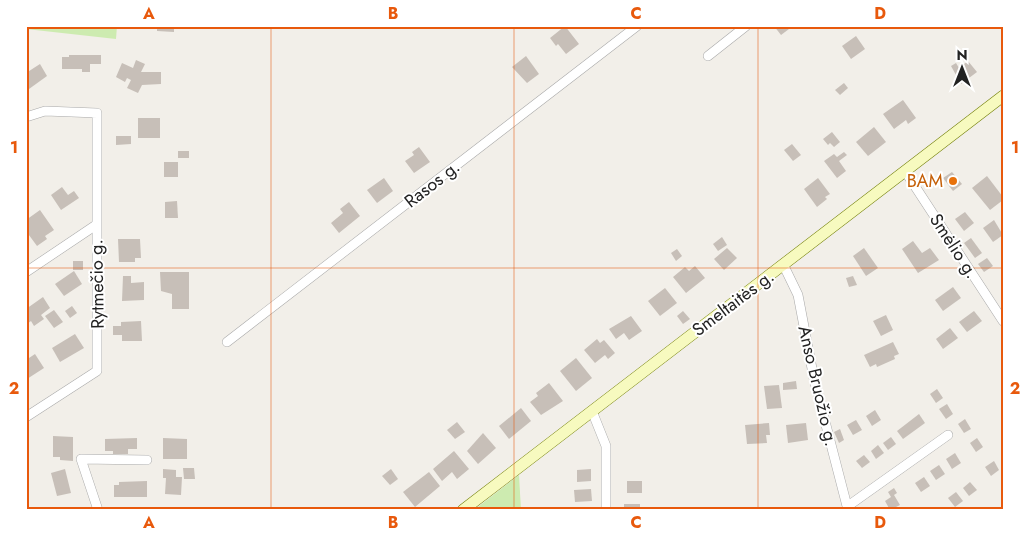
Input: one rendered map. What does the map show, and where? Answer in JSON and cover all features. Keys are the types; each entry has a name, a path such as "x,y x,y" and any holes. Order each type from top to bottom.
{"main road":[{"name":"Smeltaitės g.","path":"464,510 1003,96"}],"street":[{"name":"Rasos g.","path":"227,342 637,26"},
{"path":"708,56 746,26"},
{"name":"Rytmečio g.","path":"26,117 45,111 97,113 98,371 26,417"},
{"name":"Smėlio g.","path":"905,171 1003,321"},
{"path":"26,272 96,225"},
{"name":"Anso Bruožio g.","path":"783,264 798,295 814,379 848,508"},
{"path":"592,411 606,446 606,510"},
{"path":"848,508 948,434"},
{"path":"98,510 81,459 147,460"}],"green space":[{"path":"26,26 117,26 116,39 26,29"},
{"path":"519,475 521,510 474,510"}],"building":[{"path":"157,26 174,26 174,32 157,31"},
{"path":"565,26 579,44 566,54 550,38"},
{"path":"774,26 793,26 781,35"},
{"path":"856,36 865,49 851,59 842,46"},
{"path":"69,55 101,55 101,64 90,64 90,72 82,72 82,69 62,69 62,57 69,57"},
{"path":"526,56 539,74 527,83 512,67"},
{"path":"136,60 145,64 141,72 161,72 161,84 142,85 138,93 127,88 131,80 127,78 125,82 116,77 122,63 133,68"},
{"path":"968,61 977,72 961,84 951,66 956,63 959,68"},
{"path":"40,64 47,76 29,89 26,73"},
{"path":"844,83 848,88 840,95 835,90"},
{"path":"903,100 916,118 908,124 906,120 894,129 883,114"},
{"path":"138,118 160,118 160,138 138,138"},
{"path":"874,127 886,142 868,156 856,142"},
{"path":"832,132 840,142 834,147 830,143 828,145 823,139"},
{"path":"116,136 131,136 131,144 116,145"},
{"path":"792,144 801,155 793,161 784,150"},
{"path":"419,147 430,162 414,173 405,161 414,155 412,152"},
{"path":"178,151 189,151 189,158 178,158"},
{"path":"844,152 847,155 839,161 846,171 837,178 824,161 834,154 837,157"},
{"path":"164,162 178,162 178,177 164,177"},
{"name":"BAM","path":"952,172 962,184 953,191 943,178"},
{"path":"987,176 1003,197 1003,200 990,210 972,188"},
{"path":"384,178 393,191 377,203 367,190"},
{"path":"818,178 830,194 817,207 804,189"},
{"path":"62,187 68,195 74,191 79,198 61,210 51,195"},
{"path":"177,201 178,218 165,218 165,202"},
{"path":"349,202 360,216 339,233 331,223 343,213 340,209"},
{"path":"40,210 54,230 45,236 47,239 37,246 26,231 26,220"},
{"path":"965,212 974,223 964,231 955,219"},
{"path":"994,220 1003,235 993,242 983,228"},
{"path":"722,237 727,245 718,251 713,244"},
{"path":"971,238 982,253 975,258 964,243"},
{"path":"118,239 140,239 141,258 135,258 135,262 119,262"},
{"path":"913,241 922,253 930,248 939,260 918,273 902,249"},
{"path":"727,248 737,258 724,270 714,259"},
{"path":"864,248 878,268 866,276 853,256"},
{"path":"677,249 682,256 676,261 671,253"},
{"path":"987,258 993,266 984,272 978,264"},
{"path":"73,261 83,261 83,270 73,270"},
{"path":"695,266 705,278 686,293 673,277 685,267 689,271"},
{"path":"74,271 82,284 64,296 55,284"},
{"path":"160,272 189,272 189,309 172,309 172,294 161,291"},
{"path":"123,276 131,276 131,283 144,282 144,300 122,301"},
{"path":"853,276 857,285 849,287 846,278"},
{"path":"953,287 961,298 943,311 935,300"},
{"path":"665,288 677,303 660,316 648,301"},
{"path":"43,297 50,308 41,315 44,319 34,326 31,321 27,324 26,309"},
{"path":"72,306 77,313 70,318 65,311"},
{"path":"54,310 63,322 54,328 45,316"},
{"path":"683,311 690,319 683,324 677,316"},
{"path":"974,311 982,321 967,332 959,322"},
{"path":"886,315 893,330 881,336 873,321"},
{"path":"631,316 642,331 629,340 624,333 616,339 609,329"},
{"path":"141,321 142,341 122,341 122,335 113,335 113,326 121,326 121,322"},
{"path":"950,328 958,338 943,349 936,339"},
{"path":"75,334 84,348 60,362 52,348"},
{"path":"597,339 600,343 604,340 615,353 608,359 605,355 595,363 584,350"},
{"path":"893,342 899,354 894,356 895,359 877,367 876,364 870,367 864,355"},
{"path":"35,354 44,368 27,379 26,360"},
{"path":"576,358 592,378 576,391 560,371"},
{"path":"796,381 797,389 783,390 783,383"},
{"path":"549,383 563,401 541,415 530,402 538,396 536,393"},
{"path":"779,385 782,408 767,409 764,386"},
{"path":"937,389 943,398 936,403 930,394"},
{"path":"947,404 953,414 946,419 939,409"},
{"path":"521,408 531,421 509,439 499,426"},
{"path":"875,410 881,420 872,426 866,416"},
{"path":"919,414 925,423 903,439 897,431"},
{"path":"965,419 971,429 964,433 958,424"},
{"path":"856,420 862,430 853,435 847,425"},
{"path":"457,422 465,432 455,439 447,430"},
{"path":"769,423 770,435 766,435 767,443 747,444 745,425"},
{"path":"806,423 808,440 788,443 786,425"},
{"path":"840,429 844,440 839,443 834,432"},
{"path":"483,433 496,448 478,464 467,451"},
{"path":"53,436 73,437 73,461 60,460 60,457 53,457"},
{"path":"891,437 896,444 888,450 883,443"},
{"path":"137,438 137,449 128,449 128,454 113,454 113,451 105,451 105,439"},
{"path":"163,438 187,439 187,459 163,459"},
{"path":"977,438 983,447 976,452 970,443"},
{"path":"878,445 884,453 876,459 871,451"},
{"path":"454,451 469,469 457,479 452,472 442,481 433,469"},
{"path":"955,453 961,463 952,469 946,459"},
{"path":"864,455 870,462 862,468 856,461"},
{"path":"994,461 999,470 991,476 985,467"},
{"path":"939,465 945,474 936,480 930,471"},
{"path":"183,468 194,468 195,479 184,479"},
{"path":"65,469 71,493 57,496 51,473"},
{"path":"163,469 176,470 176,477 182,477 181,495 165,494 166,478 163,478"},
{"path":"391,469 398,479 390,485 382,476"},
{"path":"591,469 591,481 577,482 577,470"},
{"path":"429,472 440,486 415,507 403,492"},
{"path":"924,477 930,486 921,492 915,483"},
{"path":"147,481 147,497 114,497 114,485 119,485 119,482"},
{"path":"627,481 642,481 642,493 627,493"},
{"path":"970,482 977,490 969,496 963,488"},
{"path":"894,488 897,493 894,495 900,505 890,510 885,501 891,497 888,492"},
{"path":"591,489 592,501 575,502 574,490"},
{"path":"956,492 963,501 955,507 948,498"},
{"path":"624,504 640,504 640,510 624,510"}],"place":[{"name":"BAM","path":"953,181"}]}
